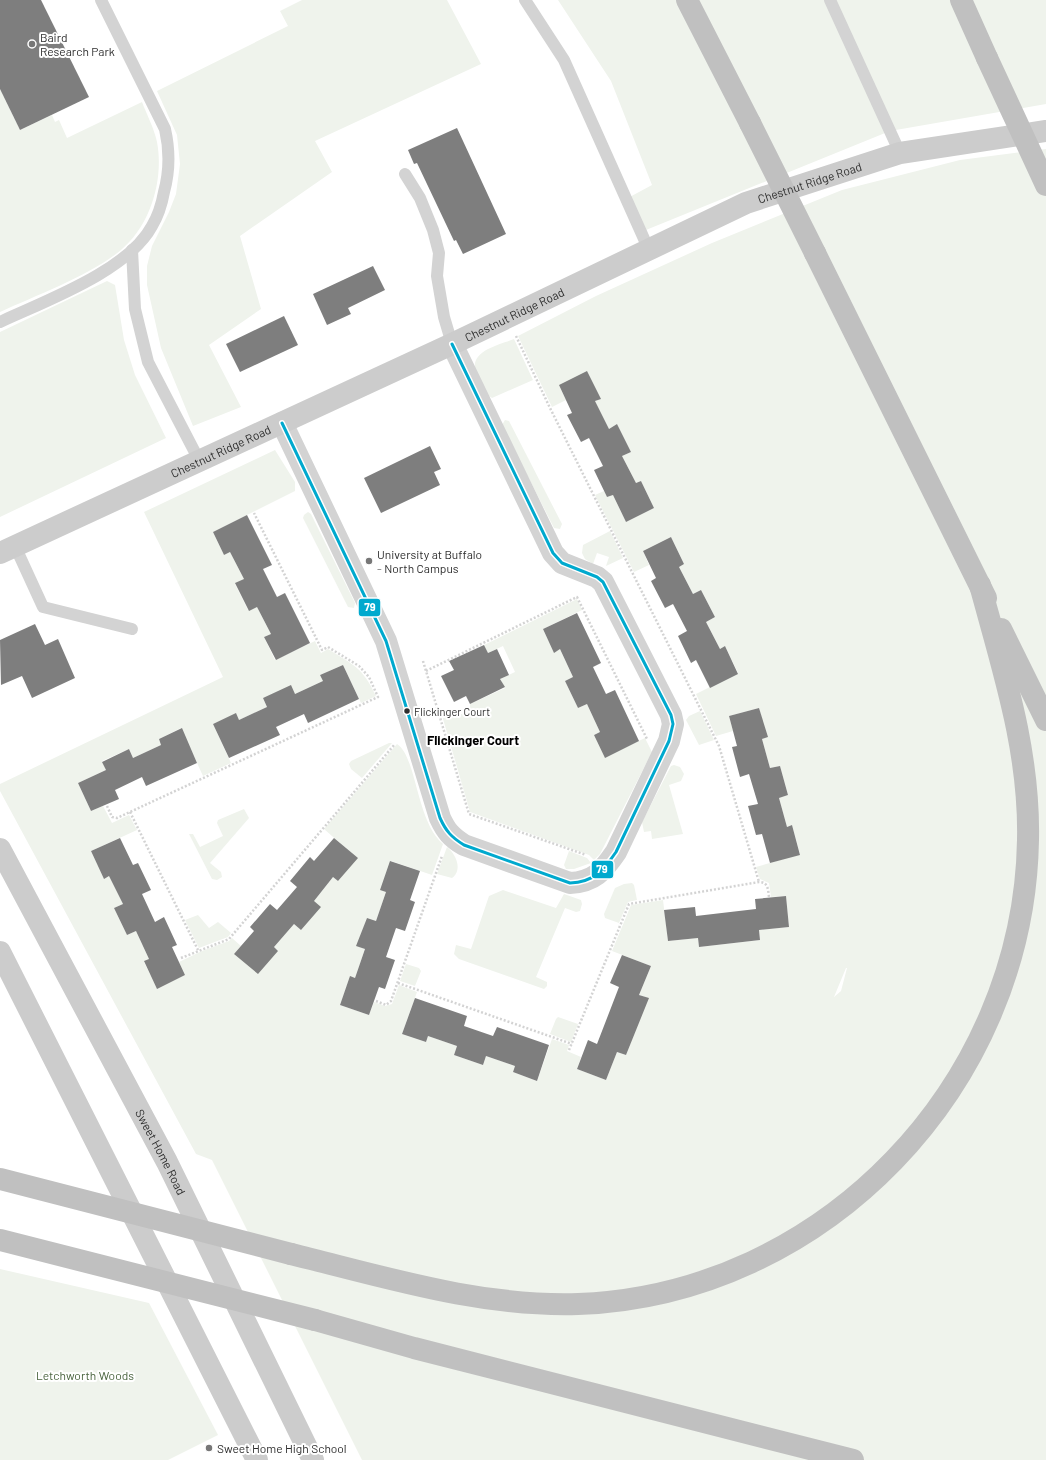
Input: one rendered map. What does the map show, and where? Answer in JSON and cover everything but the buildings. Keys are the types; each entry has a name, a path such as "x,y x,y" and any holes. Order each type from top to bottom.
{"highway":[{"path":"688,0 1046,720"},
{"path":"960,0 1046,185"},
{"path":"0,1179 416,1285 500,1300 560,1304 624,1300 690,1285 725,1273 763,1256 827,1218 888,1167 907,1147 941,1105 975,1050 998,999 1016,942 1024,902 1028,842 1025,772 1012,707 980,585"},
{"path":"0,1240 315,1320 422,1350 853,1460"}],"main road":[{"name":"Chestnut Ridge Road","path":"7,549 200,462 452,344 746,203 900,154 1046,131"},
{"name":"Sweet Home Road","path":"0,849 166,1162 313,1460"},
{"path":"0,952 257,1460"}],"street":[{"path":"282,423 386,641 440,818 451,837 464,845 570,883 582,883 595,877 606,867 616,852 659,763 669,741 672,728 671,715 603,582 597,577 562,563 553,553 540,530 452,344"}],"lane":[{"path":"0,322 95,277 119,261 132,250 152,227 162,203 168,176 169,150 165,129 154,104 101,0"},
{"path":"525,0 564,60 649,250"},
{"path":"830,0 900,154"},
{"path":"405,174 420,198 439,253 437,276 444,317 452,344"},
{"path":"132,250 135,310 148,362 200,462"},
{"path":"7,549 43,607 132,629"}],"path":[{"path":"516,336 550,408 719,746 759,882"},
{"path":"107,806 115,818 130,812 378,697 369,677 360,666 328,647 322,650 254,513"},
{"path":"426,671 577,597 659,763"},
{"path":"423,661 468,814 588,856"},
{"path":"180,958 229,939 395,744"},
{"path":"130,812 198,950"},
{"path":"376,1001 386,1004 390,1002 398,983 442,853"},
{"path":"569,1050 629,904 759,882 766,884 769,897"},
{"path":"398,983 572,1044"}],"green space":[{"path":"302,0 447,0 481,64 315,141 332,172 240,236 261,309 209,345 241,407 193,426 161,348 147,285 147,266 152,246 176,194 180,164 177,135 157,91 288,26 280,11"},
{"path":"558,0 1046,0 1046,104 890,131 641,232 626,199 652,185 611,81"},
{"path":"0,89 20,130 52,115 55,122 59,120 67,138 142,102 156,137 159,156 159,171 157,186 147,215 140,228 121,250 95,268 47,292 0,312"},
{"path":"1046,149 1046,1460 362,1460 212,1160 196,1154 0,791 0,784 223,677 144,512 275,450 295,482 295,491 213,532 224,555 230,552 244,579 235,584 248,610 257,607 271,634 264,637 275,660 315,641 321,653 328,649 357,668 371,686 376,696 361,703 343,665 320,675 323,681 295,694 263,698 267,707 239,720 236,714 213,724 231,763 203,776 181,728 159,739 161,745 133,758 129,749 102,761 106,770 78,783 91,811 103,806 112,823 129,815 137,830 91,851 104,878 109,876 123,904 114,908 127,935 136,931 149,959 144,962 157,988 185,975 179,962 202,951 229,941 232,938 241,946 234,954 278,951 274,947 294,924 301,930 314,901 333,877 338,881 357,858 324,829 397,744 404,751 409,762 427,820 434,834 443,844 432,875 391,861 381,890 386,892 376,921 367,918 357,946 365,949 355,978 350,977 340,1005 369,1015 374,1002 385,1006 392,1004 399,985 417,992 402,1034 426,1042 428,1036 457,1046 454,1055 483,1065 486,1056 515,1066 513,1072 537,1081 552,1039 569,1045 567,1051 581,1057 577,1069 606,1080 617,1052 626,1055 648,998 639,995 651,966 612,951 631,905 663,900 668,941 698,938 699,947 760,940 759,930 789,927 786,896 771,897 769,883 760,879 756,867 800,854 792,825 787,827 779,798 788,795 780,766 770,768 762,739 767,737 759,708 729,716 733,731 716,736 696,694 738,673 725,646 720,649 706,622 715,617 701,590 693,594 679,567 684,564 671,537 643,551 649,565 634,572 595,495 604,491 607,497 613,495 626,522 654,508 641,481 636,483 622,456 631,452 617,424 609,429 595,401 600,399 559,385 566,400 552,407 518,336 596,296 712,243 842,190 960,160","holes":["847,968 841,991 834,997"]},
{"path":"107,281 115,285 124,340 135,375 166,438 0,517 0,332"},
{"path":"514,339 533,380 492,398 489,396 477,374 475,367 476,361 483,352 489,348"},
{"path":"505,420 509,421 562,524 560,529 554,528 502,425"},
{"path":"308,512 311,514 355,603 354,608 348,607 303,518"},
{"path":"610,531 623,558 606,566 609,557 597,553 593,564 585,559 582,553 583,545"},
{"path":"577,599 582,610 543,629 554,652 560,649 573,677 565,681 578,708 587,704 600,732 594,735 605,757 645,738 652,752 600,854 594,860 589,855 470,812 441,712 451,711 465,715 470,710 470,704 505,688 500,679 515,672 503,646 488,653 484,645"},
{"path":"700,711 714,740 699,745 686,720 689,716"},
{"path":"389,743 392,743 362,778 351,769 349,764 351,761"},
{"path":"674,765 680,767 684,774 681,781 669,785 683,834 652,839 651,831 644,832 642,822 671,766"},
{"path":"244,809 249,818 210,863 221,872 222,877 217,880 212,879 189,834 193,834 200,847 223,836 217,823 218,820"},
{"path":"447,847 453,854 458,867 452,878 437,874"},
{"path":"569,851 587,858 591,863 574,869 566,869 564,865"},
{"path":"632,883 634,885 637,900 628,902 619,923 605,918 604,914 615,888 624,884"},
{"path":"503,890 556,908 564,894 581,900 582,904 580,911 576,912 565,908 536,977 547,982 547,986 544,989 459,959 454,954 456,945 471,949 489,896"},
{"path":"198,915 209,928 218,922 231,933 228,937 199,948 185,920"},
{"path":"406,964 419,968 421,971 415,986 400,981"},
{"path":"558,1017 578,1024 571,1042 550,1034"},
{"name":"Letchworth Woods","path":"0,1269 149,1303 218,1435 168,1460 0,1460"}],"transit line":[{"name":"79","path":"282,423 386,641 444,827 452,836 464,845 570,883 592,878 607,865 616,852 669,741 673,724 671,715 603,582 597,577 562,563 553,553 452,344"}],"place":[{"name":"Baird Research Park","path":"32,44"},
{"name":"University at Buffalo - North Campus","path":"369,561"},
{"name":"Flickinger Court","path":"407,711"},
{"name":"Sweet Home High School","path":"209,1448"}],"district":[{"name":"Flickinger Court","path":"473,740"}]}
